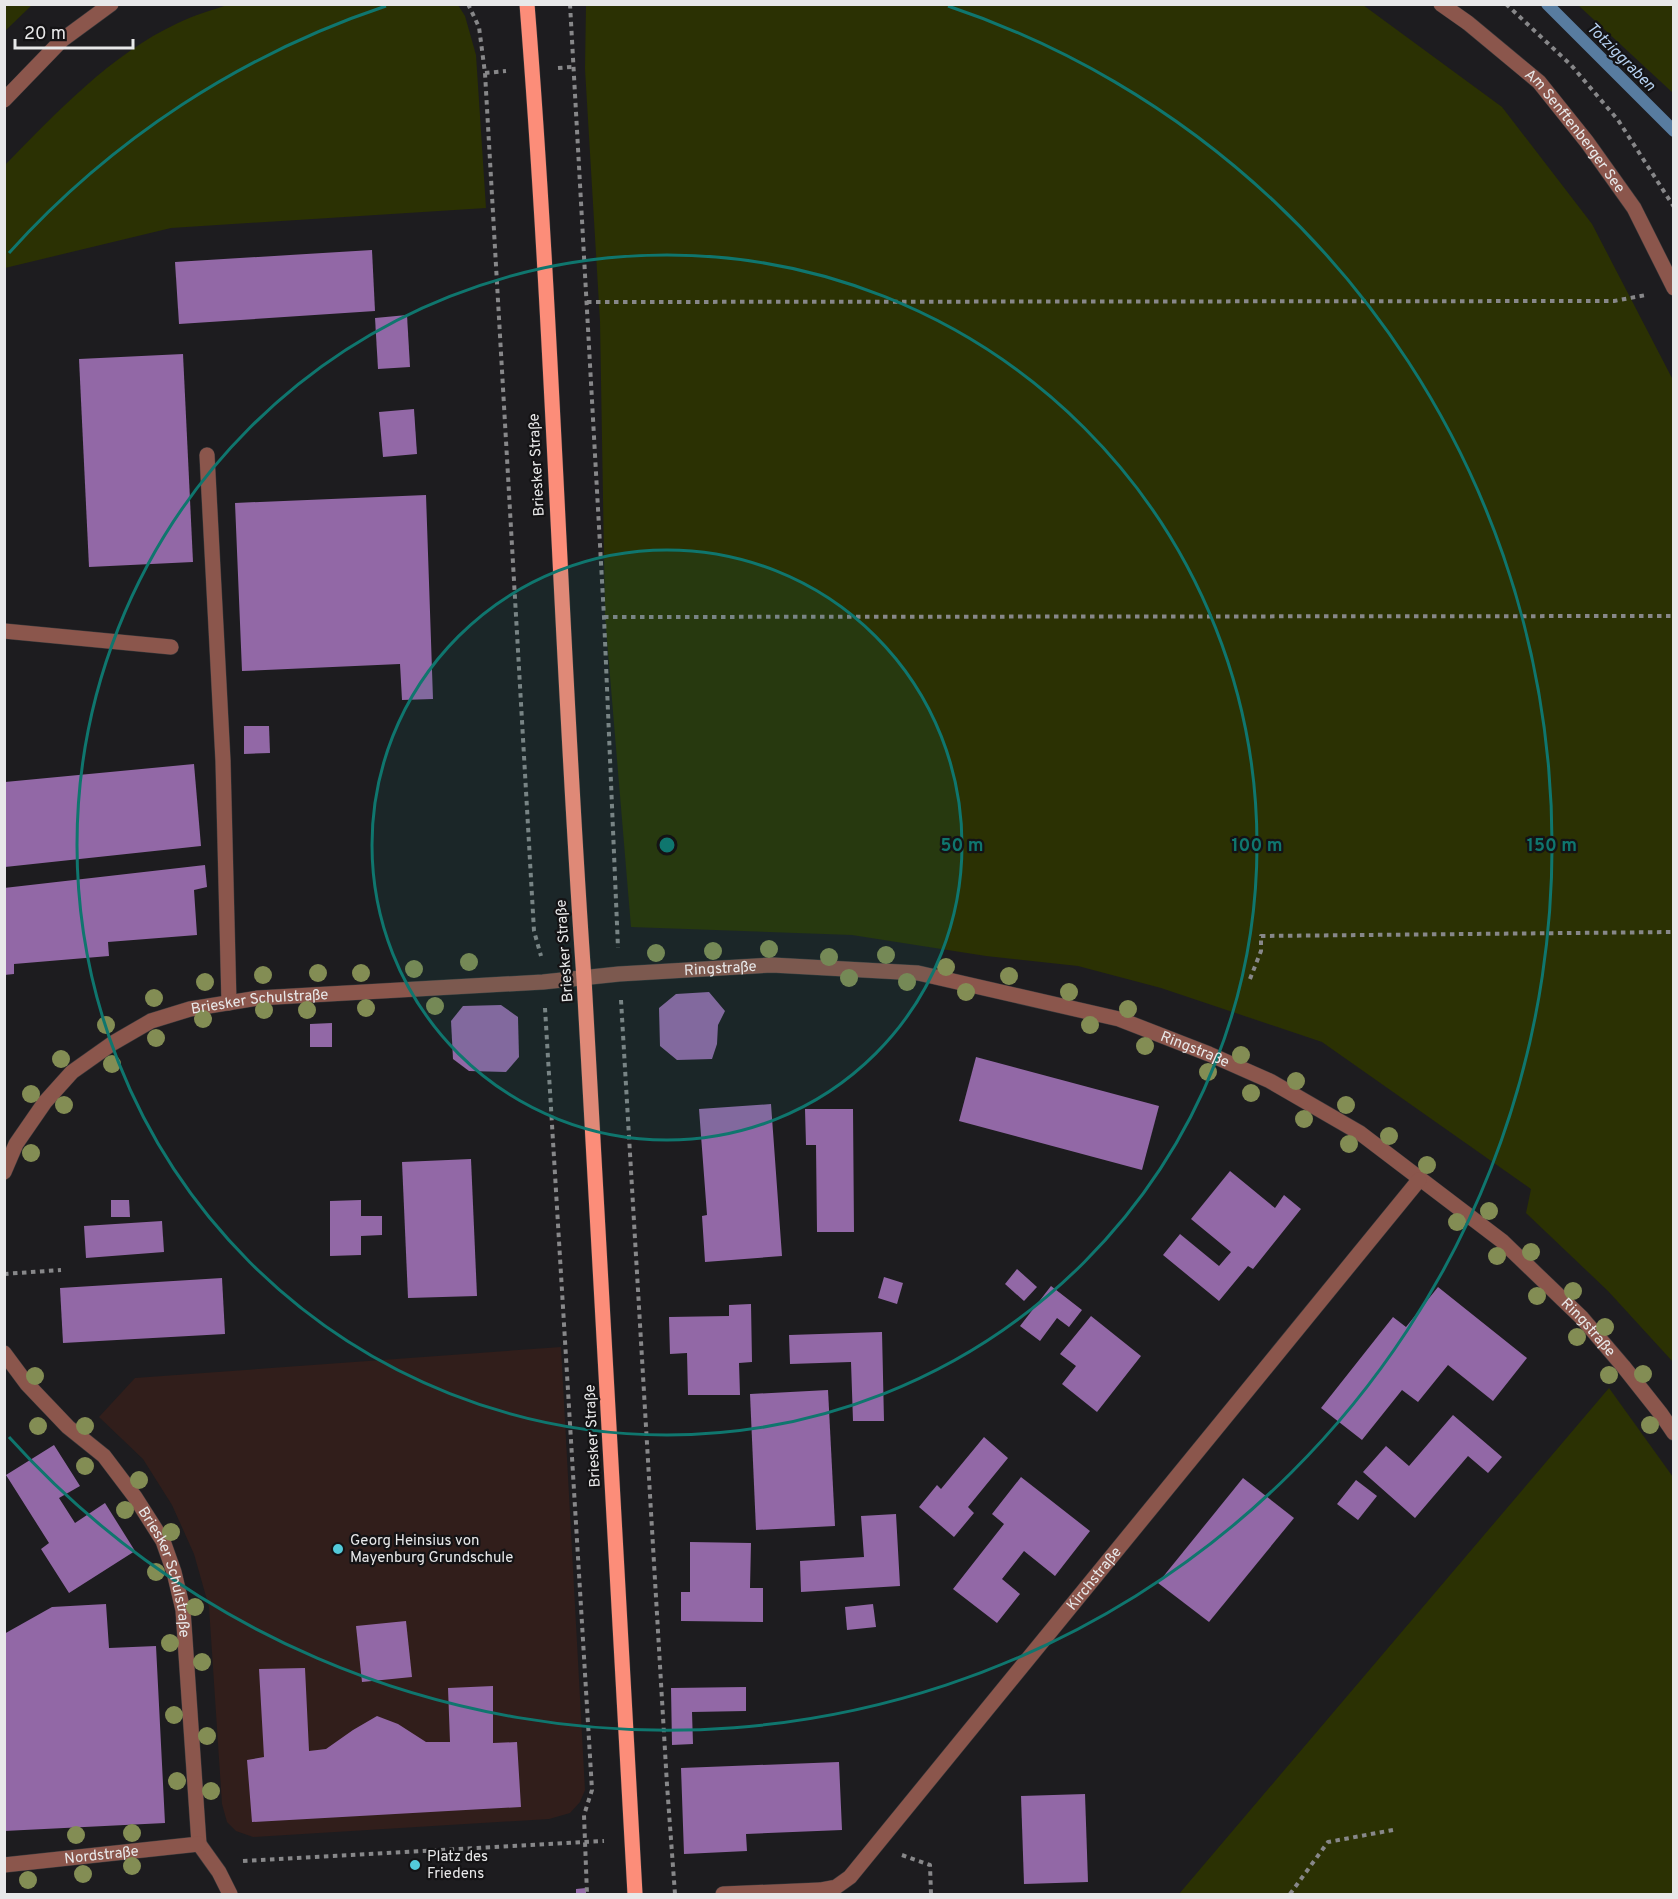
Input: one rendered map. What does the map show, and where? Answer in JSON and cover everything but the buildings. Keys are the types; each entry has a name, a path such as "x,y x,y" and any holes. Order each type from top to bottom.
{"main road":[{"name":"Briesker Straße","path":"527,4 635,1894"}],"street":[{"path":"4,100 62,40 111,4"},
{"name":"Am Senftenberger See","path":"1441,4 1468,23 1539,82 1587,142 1634,208 1674,288"},
{"path":"207,455 223,760 229,1003"},
{"path":"4,631 171,647"},
{"name":"Ringstraße","path":"584,979 619,974 772,964 918,974 1119,1019 1209,1054 1270,1081 1360,1133 1502,1241 1582,1318 1630,1374 1674,1433"},
{"name":"Briesker Schulstraße","path":"4,1172 22,1135 45,1102 72,1072 113,1042 151,1021 190,1009 258,999 584,979"},
{"name":"Kirchstraße","path":"723,1894 820,1890 836,1887 850,1876 1419,1180"},
{"name":"Briesker Schulstraße","path":"4,1353 27,1384 68,1427 104,1456 135,1497 163,1541 174,1572 183,1610 199,1844"},
{"path":"199,1844 225,1881 230,1894"},
{"name":"Nordstraße","path":"4,1865 199,1844"}],"path":[{"path":"468,4 478,27 485,73 534,931 541,957 543,982 592,1790 585,1815 588,1894"},
{"path":"570,4 572,67"},
{"path":"1506,4 1571,65 1618,120 1674,207"},
{"path":"587,302 1614,301 1653,293"},
{"path":"603,617 1674,616"},
{"path":"1250,979 1261,951 1261,936 1674,932"},
{"path":"4,1274 61,1270"},
{"path":"1290,1894 1328,1842 1393,1830"},
{"path":"213,1863 633,1839"},
{"path":"876,1846 930,1865 931,1894"}],"shaded area":[{"path":"561,1347 585,1790 580,1802 570,1813 549,1819 253,1837 236,1831 227,1822 222,1804 209,1607 194,1554 172,1505 143,1459 99,1417 135,1378"}],"green space":[{"path":"5,4 32,4 32,5 5,31"},
{"path":"230,4 458,5 465,16 476,55 486,208 171,228 5,268 5,165 86,86 130,51 178,23"},
{"path":"586,5 1363,5 1502,107 1592,224 1673,380 1673,1362 1608,1291 1526,1213 1531,1189 1322,1042 1161,988 1078,966 986,956 852,935 631,927 605,616 600,321 585,69"},
{"path":"1578,5 1673,5 1673,93"},
{"path":"1609,1388 1673,1477 1673,1894 1179,1894"}],"waterway":[{"name":"Totziggraben","path":"1547,4 1674,131"}],"place":[{"name":"Georg Heinsius von Mayenburg Grundschule","path":"338,1549"},
{"name":"Platz des Friedens","path":"415,1865"}]}
